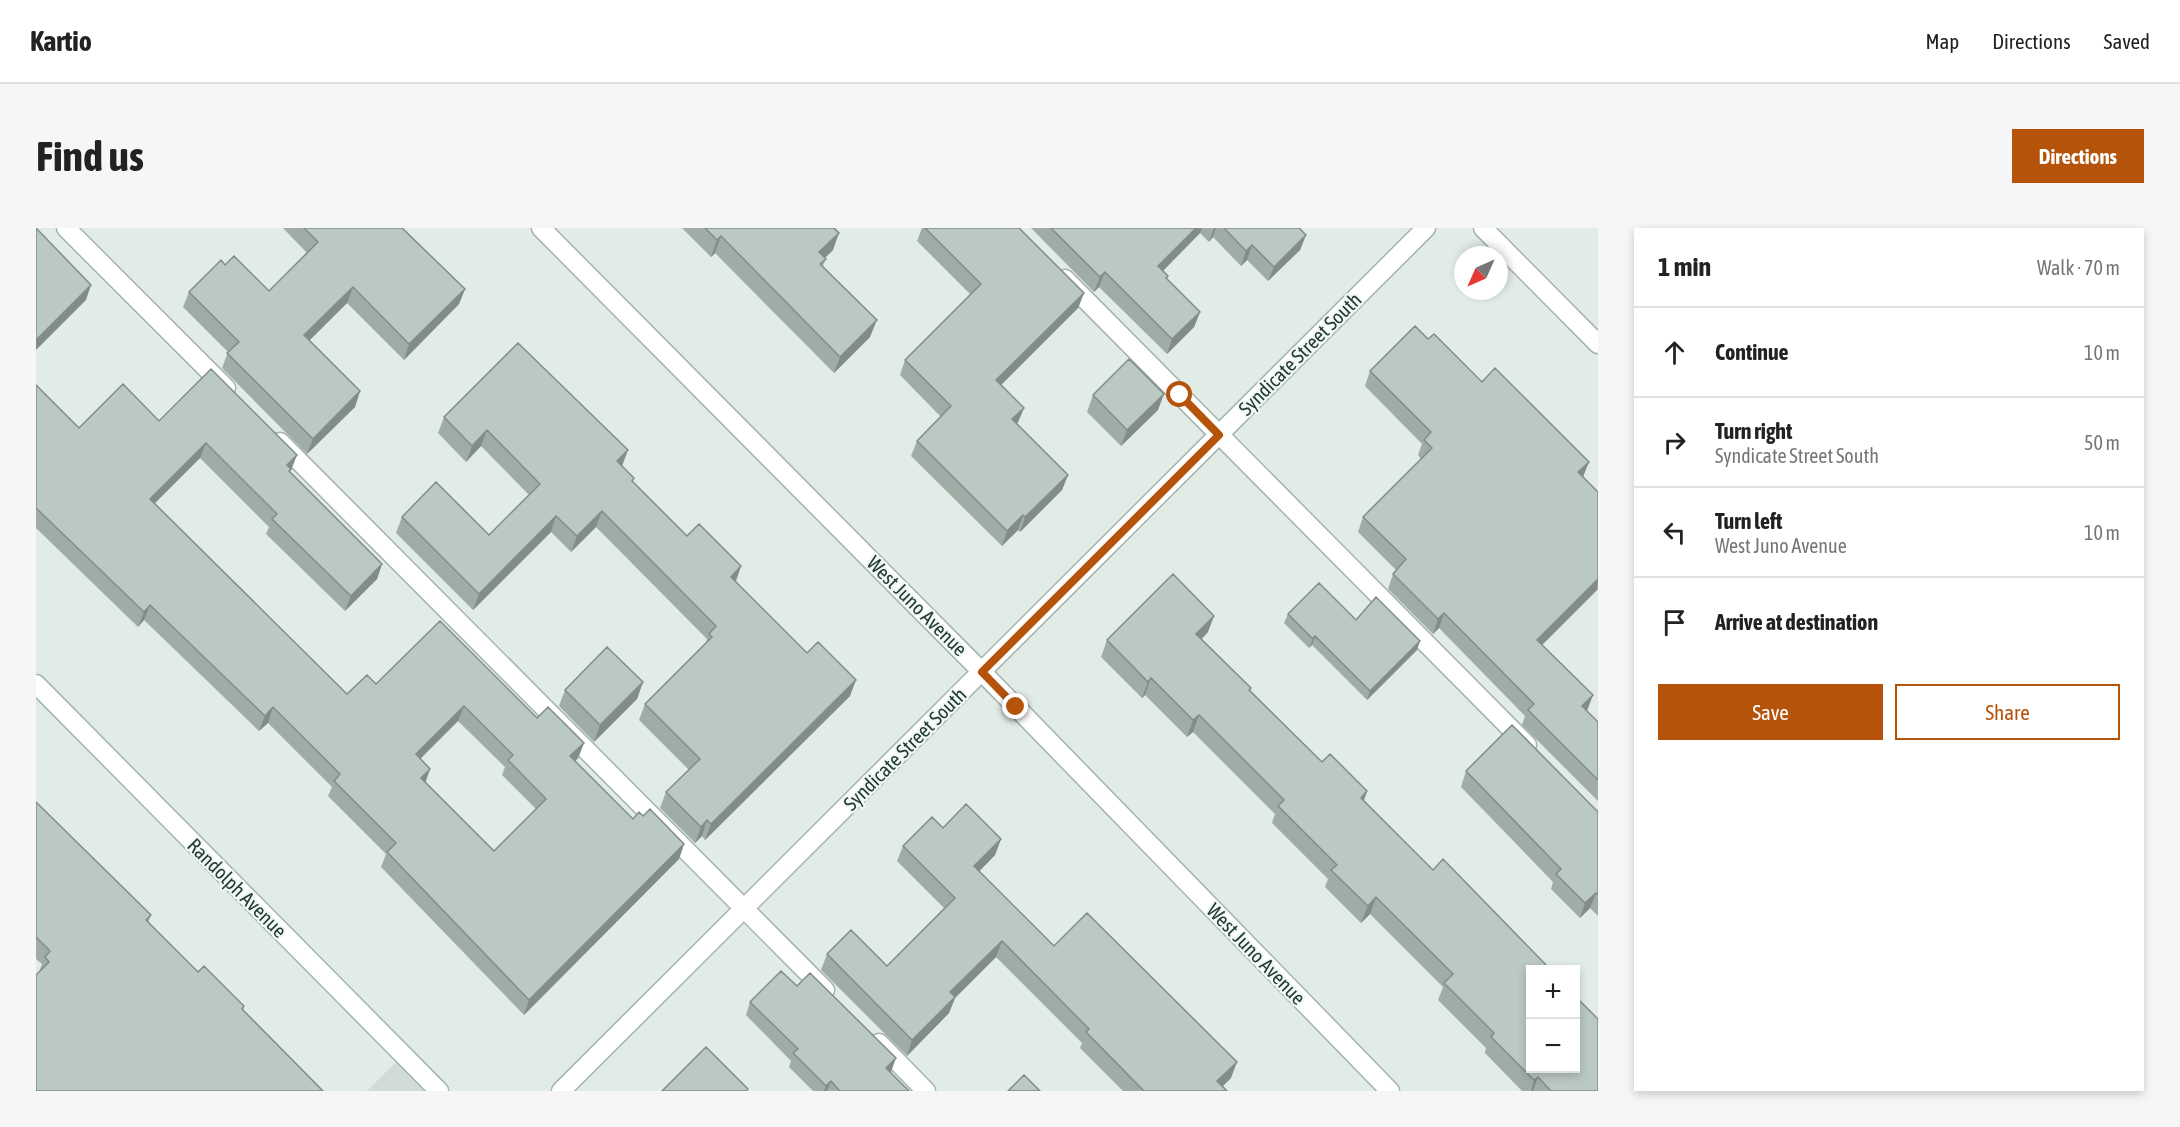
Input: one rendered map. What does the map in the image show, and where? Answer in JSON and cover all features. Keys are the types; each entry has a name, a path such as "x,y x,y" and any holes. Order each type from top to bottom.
{"street":[{"path":"66,228 235,396"},
{"name":"West Juno Avenue","path":"541,228 982,672 1390,1091"},
{"name":"Syndicate Street South","path":"561,1091 1426,228"},
{"path":"1483,228 1598,344"},
{"path":"1056,270 1540,758"},
{"path":"268,430 835,999"},
{"name":"Randolph Avenue","path":"36,684 438,1091"},
{"path":"868,1033 926,1091"}],"shaded area":[{"path":"407,1051 449,1091 367,1091"}],"building":[{"path":"36,228 91,285 36,340"},
{"path":"304,228 402,228 465,289 409,344 353,287 304,335 360,391 313,439 227,353 239,342 189,292 221,260 225,265 234,256 269,291 318,242"},
{"path":"705,228 834,228 839,233 819,252 826,259 820,264 877,320 840,357 721,236 717,240"},
{"path":"925,228 1019,228 1084,293 996,380 1024,408 1012,419 1068,475 1025,517 1023,515 1007,531 917,441 951,406 905,360 981,284"},
{"path":"1051,228 1196,228 1158,266 1168,276 1166,278 1200,312 1172,339 1105,272 1100,277"},
{"path":"1224,228 1299,228 1306,235 1274,267 1252,245 1246,251"},
{"path":"1415,326 1428,339 1434,334 1482,382 1495,368 1589,462 1578,472 1598,492 1598,579 1537,640 1593,695 1582,706 1598,722 1598,780 1528,710 1534,704 1444,613 1438,619 1393,574 1406,559 1363,517 1432,448 1424,440 1431,432 1370,371"},
{"path":"518,343 628,450 617,461 634,478 632,481 687,536 699,524 741,566 731,577 807,653 818,642 856,680 711,824 707,820 701,827 666,792 700,759 645,704 712,637 709,634 716,626 602,511 577,536 556,516 479,594 402,517 436,482 489,535 540,484 487,430 472,446 444,417"},
{"path":"1129,359 1164,394 1127,430 1093,395"},
{"path":"211,369 297,455 287,465 291,469 289,471 382,564 351,596 272,519 277,514 206,443 150,499 347,694 367,675 376,684 440,621 537,718 548,707 584,743 570,756 633,819 639,812 643,816 650,809 684,844 529,1000 387,852 396,843 334,781 340,774 273,707 265,716 150,605 144,612 36,508 36,385 79,428 123,384 159,421","holes":["464,706 513,755 508,760 546,799 494,851 421,778 430,769 416,754"]},
{"path":"1173,574 1214,616 1196,634 1251,688 1249,690 1322,762 1330,754 1367,791 1361,798 1433,870 1443,859 1546,965 1526,965 1526,1072 1491,1037 1494,1033 1444,983 1453,974 1376,897 1368,906 1331,870 1337,865 1278,806 1284,800 1199,715 1193,720 1151,678 1148,682 1107,640"},
{"path":"1319,583 1356,620 1376,597 1420,641 1370,691 1315,636 1313,639 1288,614"},
{"path":"607,647 643,682 600,725 565,690"},
{"path":"1512,725 1598,811 1598,895 1596,893 1585,903 1556,874 1561,869 1466,771"},
{"path":"36,802 151,915 146,920 198,972 204,966 244,1006 242,1009 323,1091 36,1091 36,975 49,962 45,957 50,951 36,937"},
{"path":"966,804 1001,839 974,866 1054,946 1087,913 1237,1062 1217,1081 1227,1091 1144,1091 1086,1032 1089,1029 1002,941 950,992 955,997 912,1040 827,954 851,930 887,966 955,898 903,846 932,817 943,828"},
{"path":"781,971 797,986 810,973 896,1058 886,1068 909,1091 840,1091 831,1081 826,1086 793,1053 798,1049 750,1002"},
{"path":"1580,1001 1598,1019 1598,1091 1551,1091 1538,1077 1534,1080 1527,1073 1580,1073"},
{"path":"706,1047 748,1089 746,1091 662,1091"},
{"path":"1024,1075 1040,1091 1008,1091"}],"route":[{"path":"1016,707 982,672 1219,435 1180,395"}]}
